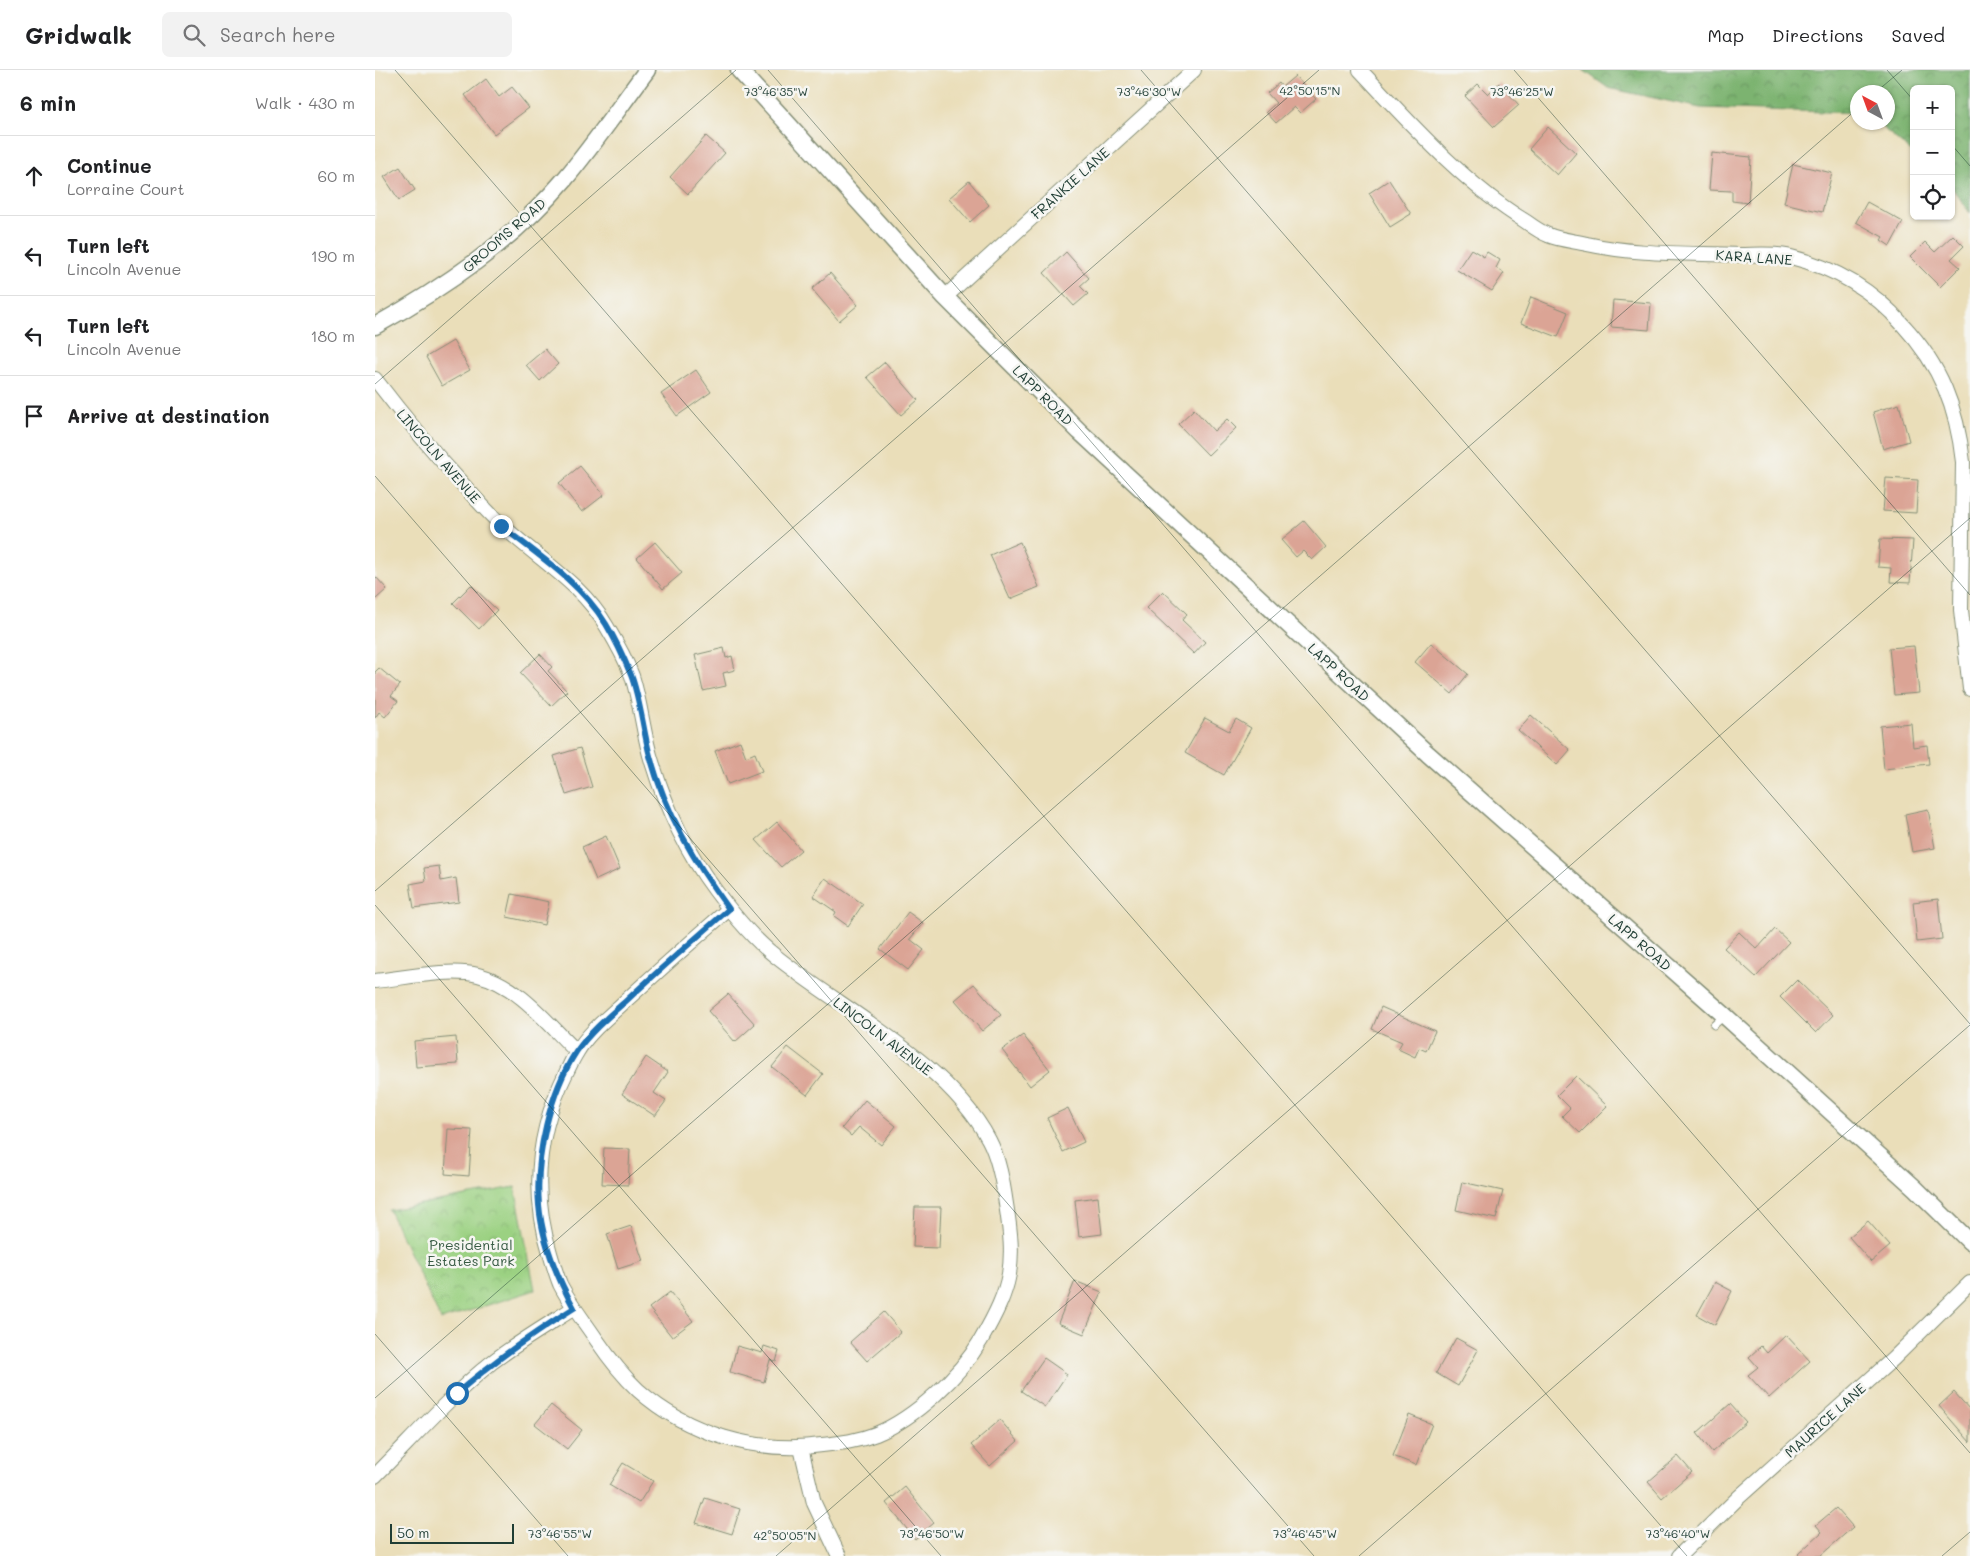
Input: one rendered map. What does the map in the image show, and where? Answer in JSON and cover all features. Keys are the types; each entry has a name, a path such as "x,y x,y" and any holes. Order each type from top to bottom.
{"street":[{"name":"GROOMS ROAD","path":"375,326 417,302 466,270 527,220 565,179 647,70"},
{"name":"LAPP ROAD","path":"739,70 945,297 1080,432 1421,748 1719,1020 1915,1188 1970,1242"},
{"name":"FRANKIE LANE","path":"945,297 1194,70"},
{"name":"KARA LANE","path":"1360,70 1478,189 1508,211 1549,236 1614,250 1789,256 1857,284 1893,312 1916,339 1939,372 1952,405 1959,432 1963,462 1961,610 1970,689"},
{"name":"LINCOLN AVENUE","path":"375,379 410,425 501,526 566,578 589,601 605,624 631,676 650,756 677,830 702,873 729,909 770,952 910,1053 958,1096 988,1140 1004,1189 1012,1256 1008,1284 997,1311 974,1353 942,1388 907,1417 880,1433 854,1441 801,1448 743,1443 710,1433 668,1413 641,1393 617,1369 574,1308 559,1281 545,1238 539,1205 539,1168 544,1136 555,1095 577,1052 597,1027 729,909"},
{"path":"375,981 457,973 477,975 497,982 521,997 577,1052"},
{"name":"MAURICE LANE","path":"1679,1556 1739,1497 1893,1359 1970,1283"},
{"path":"375,1476 457,1393 491,1363 574,1308"},
{"path":"801,1448 814,1503 839,1556"}],"green space":[{"path":"1583,70 1970,70 1970,213 1955,192 1955,85 1910,85 1910,151 1885,130 1895,130 1895,85 1850,85 1850,113 1700,108 1608,88"},
{"name":"Presidential Estates Park","path":"515,1187 535,1290 441,1320 389,1210"}],"building":[{"path":"1295,76 1316,99 1300,113 1294,107 1276,123 1266,112 1276,103 1267,93 1279,83 1282,87"},
{"path":"486,79 499,97 512,87 529,108 494,134 465,95"},
{"path":"1499,83 1519,105 1494,127 1465,96 1478,84 1488,94"},
{"path":"1548,127 1576,153 1557,175 1529,149"},
{"path":"706,136 725,153 688,194 670,177"},
{"path":"1712,153 1751,157 1748,203 1732,201 1732,191 1709,190"},
{"path":"1793,164 1832,173 1822,212 1784,203"},
{"path":"400,167 415,190 399,200 384,177"},
{"path":"1389,180 1411,214 1390,227 1369,193"},
{"path":"969,181 989,205 970,222 949,198"},
{"path":"1867,202 1903,222 1890,246 1881,240 1883,237 1856,222"},
{"path":"1953,235 1964,246 1951,259 1960,267 1940,287 1910,257 1925,242 1935,252"},
{"path":"1471,249 1484,257 1487,252 1500,260 1496,268 1504,273 1492,291 1457,270"},
{"path":"1066,252 1089,278 1080,286 1088,294 1074,306 1044,273"},
{"path":"830,273 858,305 839,321 812,289"},
{"path":"1531,297 1568,312 1558,337 1521,323"},
{"path":"1613,300 1651,303 1649,330 1611,327"},
{"path":"453,341 470,370 442,386 426,357"},
{"path":"545,349 558,364 540,381 526,365"},
{"path":"885,362 918,400 901,415 867,377"},
{"path":"696,370 711,392 677,416 661,394"},
{"path":"1899,404 1909,441 1883,449 1873,412"},
{"path":"1194,409 1214,431 1227,419 1236,428 1208,455 1178,424"},
{"path":"580,466 604,495 582,512 559,483"},
{"path":"1886,478 1918,480 1916,513 1883,511"},
{"path":"1304,521 1326,547 1312,560 1303,551 1296,557 1281,540"},
{"path":"1880,539 1913,540 1910,583 1890,582 1891,568 1878,567"},
{"path":"655,542 682,573 663,589 637,558"},
{"path":"1020,542 1039,587 1010,599 990,555"},
{"path":"375,576 387,589 375,600"},
{"path":"471,585 497,610 479,629 453,603"},
{"path":"1163,591 1187,614 1182,620 1205,642 1194,654 1146,608"},
{"path":"1431,643 1468,674 1452,694 1415,662"},
{"path":"1914,646 1919,693 1894,695 1889,648"},
{"path":"724,648 726,658 732,656 735,670 723,673 726,686 703,691 695,655"},
{"path":"540,654 552,667 548,671 567,691 551,706 520,673"},
{"path":"379,668 400,685 391,696 398,701 385,717 379,712 375,718 375,672"},
{"path":"1531,715 1570,750 1557,765 1518,730"},
{"path":"1205,718 1229,731 1236,719 1251,728 1224,775 1185,753"},
{"path":"1911,723 1913,747 1927,745 1929,764 1884,769 1880,726"},
{"path":"740,741 746,757 755,753 762,771 728,784 715,751"},
{"path":"580,748 592,787 566,795 554,756"},
{"path":"1928,809 1935,848 1912,852 1905,814"},
{"path":"777,822 801,850 781,867 756,840"},
{"path":"606,836 620,869 596,880 582,847"},
{"path":"439,866 441,881 456,878 459,902 414,908 410,884 426,881 424,868"},
{"path":"825,878 863,904 848,926 834,916 836,912 813,896"},
{"path":"512,894 549,902 544,925 507,917"},
{"path":"1938,899 1942,939 1917,942 1913,902"},
{"path":"908,912 923,923 910,939 924,950 908,970 880,949"},
{"path":"1775,929 1789,942 1756,977 1724,948 1739,932 1757,949"},
{"path":"1797,980 1833,1015 1816,1033 1780,997"},
{"path":"974,984 1001,1015 982,1031 955,1000"},
{"path":"728,994 755,1024 735,1042 708,1011"},
{"path":"1381,1007 1435,1031 1426,1051 1419,1048 1415,1057 1398,1049 1402,1042 1372,1029"},
{"path":"1023,1035 1050,1070 1030,1086 1002,1050"},
{"path":"456,1037 458,1064 416,1067 414,1041"},
{"path":"788,1047 823,1074 807,1095 772,1067"},
{"path":"646,1057 668,1072 654,1093 666,1101 655,1116 622,1094"},
{"path":"1576,1076 1607,1106 1580,1133 1562,1116 1570,1108 1557,1095"},
{"path":"865,1100 896,1126 881,1145 859,1127 851,1136 842,1128"},
{"path":"1068,1108 1084,1142 1063,1152 1047,1118"},
{"path":"448,1129 472,1130 469,1176 445,1174"},
{"path":"604,1148 630,1149 628,1185 602,1184"},
{"path":"1462,1182 1503,1191 1496,1219 1456,1210"},
{"path":"1098,1197 1102,1234 1079,1237 1075,1200"},
{"path":"915,1207 941,1207 939,1248 913,1247"},
{"path":"1868,1221 1890,1246 1871,1262 1849,1237"},
{"path":"631,1226 643,1261 618,1269 607,1234"},
{"path":"1075,1281 1102,1292 1084,1334 1058,1323"},
{"path":"1715,1282 1732,1291 1715,1325 1697,1315"},
{"path":"670,1292 693,1321 672,1337 649,1308"},
{"path":"884,1312 901,1332 867,1361 850,1342"},
{"path":"1786,1335 1810,1361 1769,1398 1748,1375 1758,1367 1749,1357 1761,1346 1767,1353"},
{"path":"1456,1338 1478,1350 1458,1386 1436,1373"},
{"path":"737,1346 762,1353 764,1346 779,1351 776,1362 770,1360 764,1382 730,1372"},
{"path":"1044,1358 1067,1374 1045,1407 1021,1391"},
{"path":"1954,1392 1970,1410 1970,1442 1939,1406"},
{"path":"1730,1404 1746,1422 1712,1452 1697,1433"},
{"path":"551,1405 582,1430 567,1449 535,1424"},
{"path":"1409,1415 1432,1424 1416,1465 1393,1456"},
{"path":"1000,1420 1018,1441 990,1466 971,1445"},
{"path":"1678,1456 1692,1472 1662,1498 1648,1482"},
{"path":"623,1463 653,1481 639,1503 609,1485"},
{"path":"905,1487 934,1523 915,1539 886,1503"},
{"path":"705,1498 740,1509 732,1534 696,1523"},
{"path":"1836,1508 1853,1527 1820,1556 1800,1556 1798,1554 1822,1532 1816,1525"}],"route":[{"path":"457,1393 491,1363 574,1308 559,1281 545,1238 539,1205 539,1168 544,1136 555,1095 577,1052 597,1027 729,909 702,873 677,830 650,756 631,676 605,624 589,601 566,578 501,526"}]}
